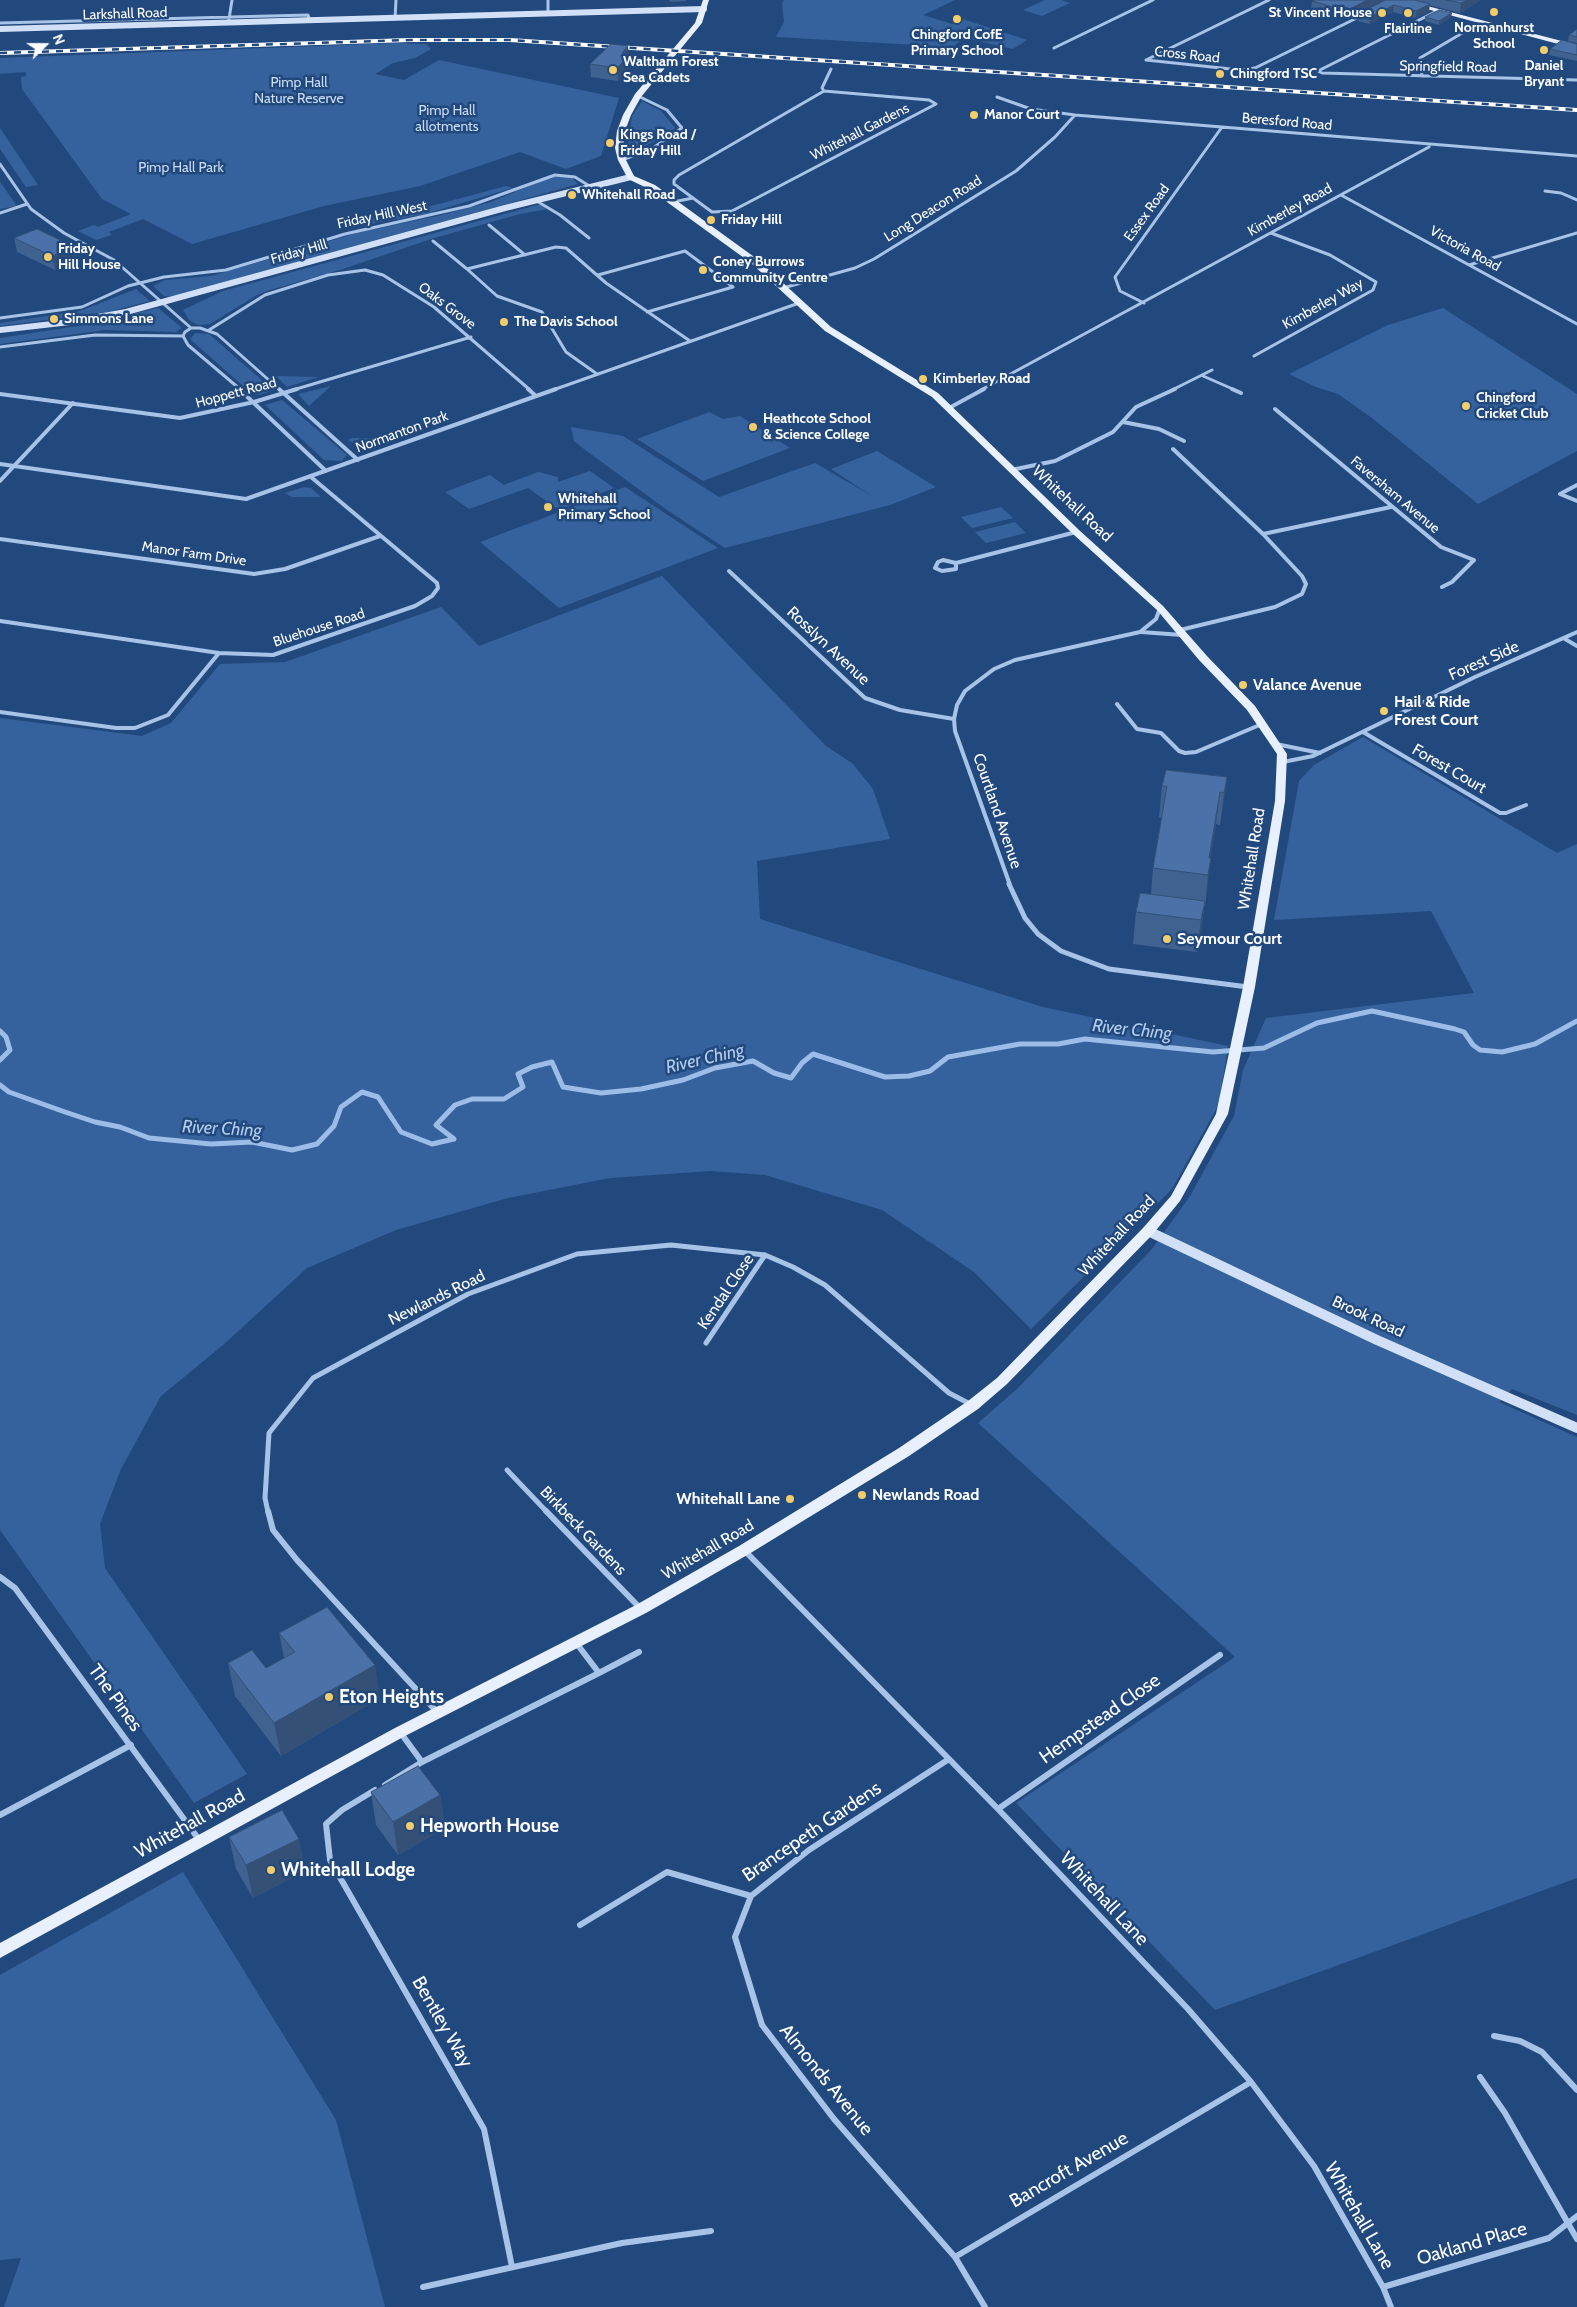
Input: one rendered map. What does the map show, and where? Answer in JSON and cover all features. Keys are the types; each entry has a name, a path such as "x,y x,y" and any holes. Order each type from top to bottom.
{"main road":[{"path":"632,177 622,160 619,148 621,131 627,115 638,96 698,23 706,0"},
{"path":"1394,0 1577,47"},
{"name":"Larkshall Road","path":"0,29 704,9"},
{"name":"Whitehall Road","path":"0,1950 400,1732 577,1644 641,1609 744,1550 904,1452 973,1405 1002,1381 1148,1231 1176,1198 1222,1114 1249,987 1280,801 1282,754 1263,723 1160,608 1010,470 949,408 921,385 830,330 761,267 652,187 632,177"},
{"name":"Friday Hill","path":"0,330 70,322 126,312 535,200 632,177"},
{"name":"Brook Road","path":"1148,1231 1377,1340 1577,1428"}],"street":[{"path":"229,21 232,0"},
{"path":"395,18 396,0"},
{"path":"548,0 548,14"},
{"path":"1054,48 1154,0"},
{"name":"Cross Road","path":"1269,0 1146,60 1240,70 1255,68 1373,10"},
{"name":"Springfield Road","path":"1437,11 1318,71 1322,73 1577,80"},
{"name":"Larkshall Road","path":"0,24 229,21"},
{"path":"1422,76 1420,58 1481,22"},
{"path":"824,91 822,88 831,69"},
{"name":"Whitehall Gardens","path":"824,91 929,100 936,104 732,211 712,212 674,184 674,180 824,91"},
{"path":"622,160 653,148 682,128 667,110 638,96"},
{"name":"Beresford Road","path":"998,97 1031,109 1075,115 1577,156"},
{"name":"Long Deacon Road","path":"783,288 855,268 874,259 1016,172 1075,115"},
{"name":"Essex Road","path":"1144,303 1120,291 1115,277 1222,127"},
{"name":"Kimberley Road","path":"949,408 1429,147 1429,144"},
{"path":"0,164 31,209 64,233 114,260 191,328 209,330 217,334 358,460"},
{"name":"Friday Hill West","path":"0,318 82,307 139,282 226,270 345,234 469,206 554,175 575,177 591,187"},
{"path":"1545,190 1561,193 1577,200"},
{"name":"Victoria Road","path":"1341,195 1577,324"},
{"path":"673,202 693,198"},
{"path":"535,200 560,215 589,238"},
{"path":"0,213 27,204"},
{"path":"489,225 526,255"},
{"name":"Kimberley Way","path":"1254,356 1373,290 1376,282 1330,255 1271,233"},
{"path":"1469,265 1577,233"},
{"path":"433,241 497,296 542,312 566,352 597,374"},
{"path":"467,269 556,247 566,248 606,284 690,341"},
{"path":"598,275 685,251 733,287 647,312"},
{"name":"Oaks Grove","path":"209,330 265,295 328,275 365,270 383,275 434,307 471,337 536,396"},
{"name":"Normanton Park","path":"0,464 246,499 799,303"},
{"path":"0,346 95,335 183,336 191,328"},
{"path":"183,336 188,344 254,402 326,471"},
{"name":"Hoppett Road","path":"0,394 180,418 254,402 471,337"},
{"path":"1010,470 1055,460 1113,432 1123,422 1130,410 1212,370"},
{"path":"1203,376 1241,393"},
{"path":"0,481 73,403"},
{"name":"Faversham Avenue","path":"1275,409 1441,547 1474,560 1474,563 1452,582 1442,587"},
{"path":"1123,422 1159,429 1184,441"},
{"path":"954,719 957,705 965,691 994,669 1023,658 1140,632 1183,633 1275,607 1293,600 1302,594 1306,584 1302,576 1263,534 1173,449"},
{"name":"Bluehouse Road","path":"0,621 219,653 273,656 286,653 426,601 438,588 437,584 311,477"},
{"path":"1577,485 1560,494 1577,501"},
{"path":"1263,534 1391,506"},
{"path":"956,563 956,569 952,571 942,571 935,568 935,564 943,560 956,563 1076,532"},
{"name":"Manor Farm Drive","path":"0,539 254,574 285,569 380,536"},
{"name":"Rosslyn Avenue","path":"729,570 865,698 900,710 954,719"},
{"path":"1140,632 1156,619 1160,608"},
{"name":"Forest Side","path":"1283,762 1313,756 1475,678 1577,632"},
{"path":"1565,639 1577,646"},
{"path":"0,712 116,728 135,728 168,715 219,653"},
{"path":"1116,704 1137,729 1161,733 1179,751 1185,753 1196,752 1263,723"},
{"name":"Courtland Avenue","path":"954,719 956,731 1016,902 1025,918 1038,934 1061,951 1109,969 1249,987"},
{"name":"Forest Court","path":"1362,732 1500,813 1506,813 1526,805"},
{"path":"1276,744 1320,752"},
{"name":"Newlands Road","path":"438,1713 273,1530 265,1498 269,1433 313,1378 468,1294 577,1254 671,1245 765,1255 793,1267 825,1285 949,1393 973,1405"},
{"name":"Kendal Close","path":"706,1343 765,1255"},
{"name":"Birkbeck Gardens","path":"507,1470 641,1609"},
{"name":"Whitehall Lane","path":"744,1550 998,1809 1188,2009 1251,2082 1314,2166 1383,2287 1391,2307"},
{"name":"The Pines","path":"0,1577 15,1588 201,1842"},
{"path":"577,1644 599,1673"},
{"path":"400,1732 422,1762 639,1652"},
{"name":"Hempstead Close","path":"998,1809 1220,1655"},
{"path":"0,1815 131,1745"},
{"name":"Brancepeth Gardens","path":"580,1926 667,1872 751,1896 809,1850 949,1759"},
{"name":"Bentley Way","path":"422,1762 342,1810 326,1824 330,1860 484,2129 512,2267"},
{"name":"Almonds Avenue","path":"751,1896 735,1937 762,2025 834,2119 954,2257"},
{"path":"1494,2036 1520,2041 1542,2052 1577,2090"},
{"path":"1480,2076 1506,2114 1567,2224 1577,2238"},
{"name":"Bancroft Avenue","path":"954,2257 1251,2082"},
{"name":"Oakland Place","path":"1383,2287 1549,2238 1577,2216"},
{"path":"422,2287 622,2243 711,2231"},
{"path":"954,2257 985,2307"}],"green space":[{"path":"784,0 955,0 923,15 952,24 963,19 1027,40 1013,49 965,38 952,47 776,37 784,22 782,3"},
{"path":"1045,0 1061,0 1070,3 1042,16 1023,10"},
{"path":"397,43 426,44 431,49 415,58 393,63 375,74 404,80 439,60 619,98 601,156 566,169 520,152 420,186 324,206 192,244 143,219 109,232 112,235 96,240 78,231 94,225 98,227 131,214 102,199 22,89 21,77 26,76 26,72 0,74 0,58"},
{"path":"642,101 661,111 675,128 663,137 629,154 628,141 632,116"},
{"path":"0,128 38,185 26,187 0,149"},
{"path":"561,175 571,177 578,184 173,297 164,296 153,286 165,280 211,276 360,232 442,215 491,202 548,178"},
{"path":"0,182 17,206 0,209"},
{"path":"506,186 513,188 425,214 365,225 361,221 420,209"},
{"path":"541,204 548,209 520,214 431,239 343,269 270,290 257,295 210,324 198,325 189,320 183,310 223,291"},
{"path":"136,289 150,301 104,313 0,326 0,323 80,311"},
{"path":"158,308 182,328 176,332 106,330 0,344 0,338 84,325"},
{"name":"Chingford Cricket Club","path":"1443,308 1577,394 1577,451 1478,504 1372,418 1338,394 1316,387 1289,374 1388,325"},
{"path":"195,333 209,334 273,390 260,395 252,394 190,339"},
{"path":"276,376 319,377 287,387"},
{"path":"331,386 309,406 298,394"},
{"path":"282,400 347,455 342,461 324,460 265,405"},
{"path":"709,412 723,419 740,416 790,448 703,481 637,439"},
{"path":"571,427 623,436 719,497 815,463 872,496 831,469 877,451 936,487 890,505 725,548 667,510 584,449 574,441"},
{"path":"352,438 397,439 365,451 348,440"},
{"path":"590,471 614,488 559,510 528,488 469,509 445,492 490,475 504,485 538,472 558,477 558,482"},
{"path":"304,487 311,488 321,497 292,497 285,493"},
{"path":"625,487 718,548 559,608 480,542"},
{"path":"1001,507 1013,518 972,528 961,517"},
{"path":"1015,522 1026,533 986,543 975,532"},
{"path":"662,576 825,745 853,764 873,789 890,839 757,861 760,919 1043,1007 1228,1046 1219,1104 1172,1189 1031,1329 974,1272 882,1210 765,1175 711,1171 610,1178 508,1198 396,1230 307,1268 223,1345 161,1396 121,1469 100,1524 105,1568 247,1774 194,1803 0,1530 0,718 142,736 171,723 220,664 285,662 441,607 479,646"},
{"path":"1363,737 1557,853 1577,844 1577,1415 1512,1389 1499,1402 1577,1437 1577,1878 1215,2010 1016,1803 1235,1657 978,1423 1017,1389 1152,1249 1190,1196 1234,1116 1243,1070 1266,1018 1474,993 1431,911 1274,920 1299,781 1314,765"},
{"path":"183,1872 336,2120 385,2307 4,2307 21,2258 0,2260 0,1975"}],"building":[{"path":"1367,0 1350,9 1342,6 1337,8 1312,1"},
{"path":"1386,0 1414,0 1430,4 1416,11 1394,5 1370,17 1359,13"},
{"path":"1446,0 1467,0 1461,3"},
{"path":"1439,10 1452,13 1439,21 1425,17"},
{"path":"1577,29 1577,37 1569,35"},
{"path":"1562,40 1577,44 1577,55 1550,49"},
{"path":"611,44 628,46 622,53 631,54 617,68 590,64"},
{"path":"37,229 75,247 52,256 14,238"},
{"path":"1166,770 1227,777 1224,793 1220,792 1208,875 1153,868 1167,786 1162,786"},
{"path":"1140,893 1205,901 1201,920 1136,912"},
{"path":"327,1607 375,1665 274,1723 228,1663 252,1650 266,1668 295,1652 279,1633"},
{"path":"418,1766 440,1795 393,1822 371,1792"},
{"path":"282,1810 299,1839 246,1865 229,1837"}],"waterway":[{"name":"River Ching","path":"0,1085 9,1092 65,1112 95,1122 120,1127 149,1138 211,1144 252,1142 292,1150 317,1144 334,1126 341,1107 362,1092 378,1097 401,1132 432,1144 454,1139 436,1125 455,1105 472,1099 504,1099 523,1087 518,1074 532,1067 552,1062 563,1087 601,1093 641,1089 683,1080 715,1068 753,1061 774,1073 791,1078 802,1063 813,1054 885,1077 909,1076 930,1071 948,1057 1020,1044 1058,1044 1085,1039 1213,1052 1264,1048 1317,1023 1372,1011 1455,1029 1464,1032 1473,1045 1480,1050 1502,1052 1535,1044 1577,1021"},
{"name":"River Ching","path":"0,1031 6,1037 10,1050 0,1060"}],"railway":[{"path":"0,53 410,40 510,40 1577,110"}],"place":[{"name":"Normanhurst School","path":"1494,12"},
{"name":"St Vincent House","path":"1382,13"},
{"name":"Flairline","path":"1408,13"},
{"name":"Chingford CofE Primary School","path":"957,19"},
{"name":"Daniel Bryant","path":"1544,50"},
{"name":"Waltham Forest Sea Cadets","path":"613,70"},
{"name":"Chingford TSC","path":"1220,74"},
{"name":"Manor Court","path":"974,115"},
{"name":"Kings Road / Friday Hill","path":"610,143"},
{"name":"Whitehall Road","path":"572,195"},
{"name":"Friday Hill","path":"711,220"},
{"name":"Friday Hill House","path":"48,257"},
{"name":"Coney Burrows Community Centre","path":"703,270"},
{"name":"Simmons Lane","path":"54,319"},
{"name":"The Davis School","path":"504,322"},
{"name":"Kimberley Road","path":"923,379"},
{"name":"Chingford Cricket Club","path":"1466,406"},
{"name":"Heathcote School & Science College","path":"753,427"},
{"name":"Whitehall Primary School","path":"548,507"},
{"name":"Valance Avenue","path":"1243,685"},
{"name":"Hail & Ride Forest Court","path":"1384,711"},
{"name":"Seymour Court","path":"1167,939"},
{"name":"Newlands Road","path":"862,1495"},
{"name":"Whitehall Lane","path":"790,1499"},
{"name":"Eton Heights","path":"329,1697"},
{"name":"Hepworth House","path":"410,1826"},
{"name":"Whitehall Lodge","path":"271,1870"}],"park label":[{"name":"Pimp Hall Nature Reserve","path":"299,92"},
{"name":"Pimp Hall allotments","path":"447,120"},
{"name":"Pimp Hall Park","path":"181,168"}]}
